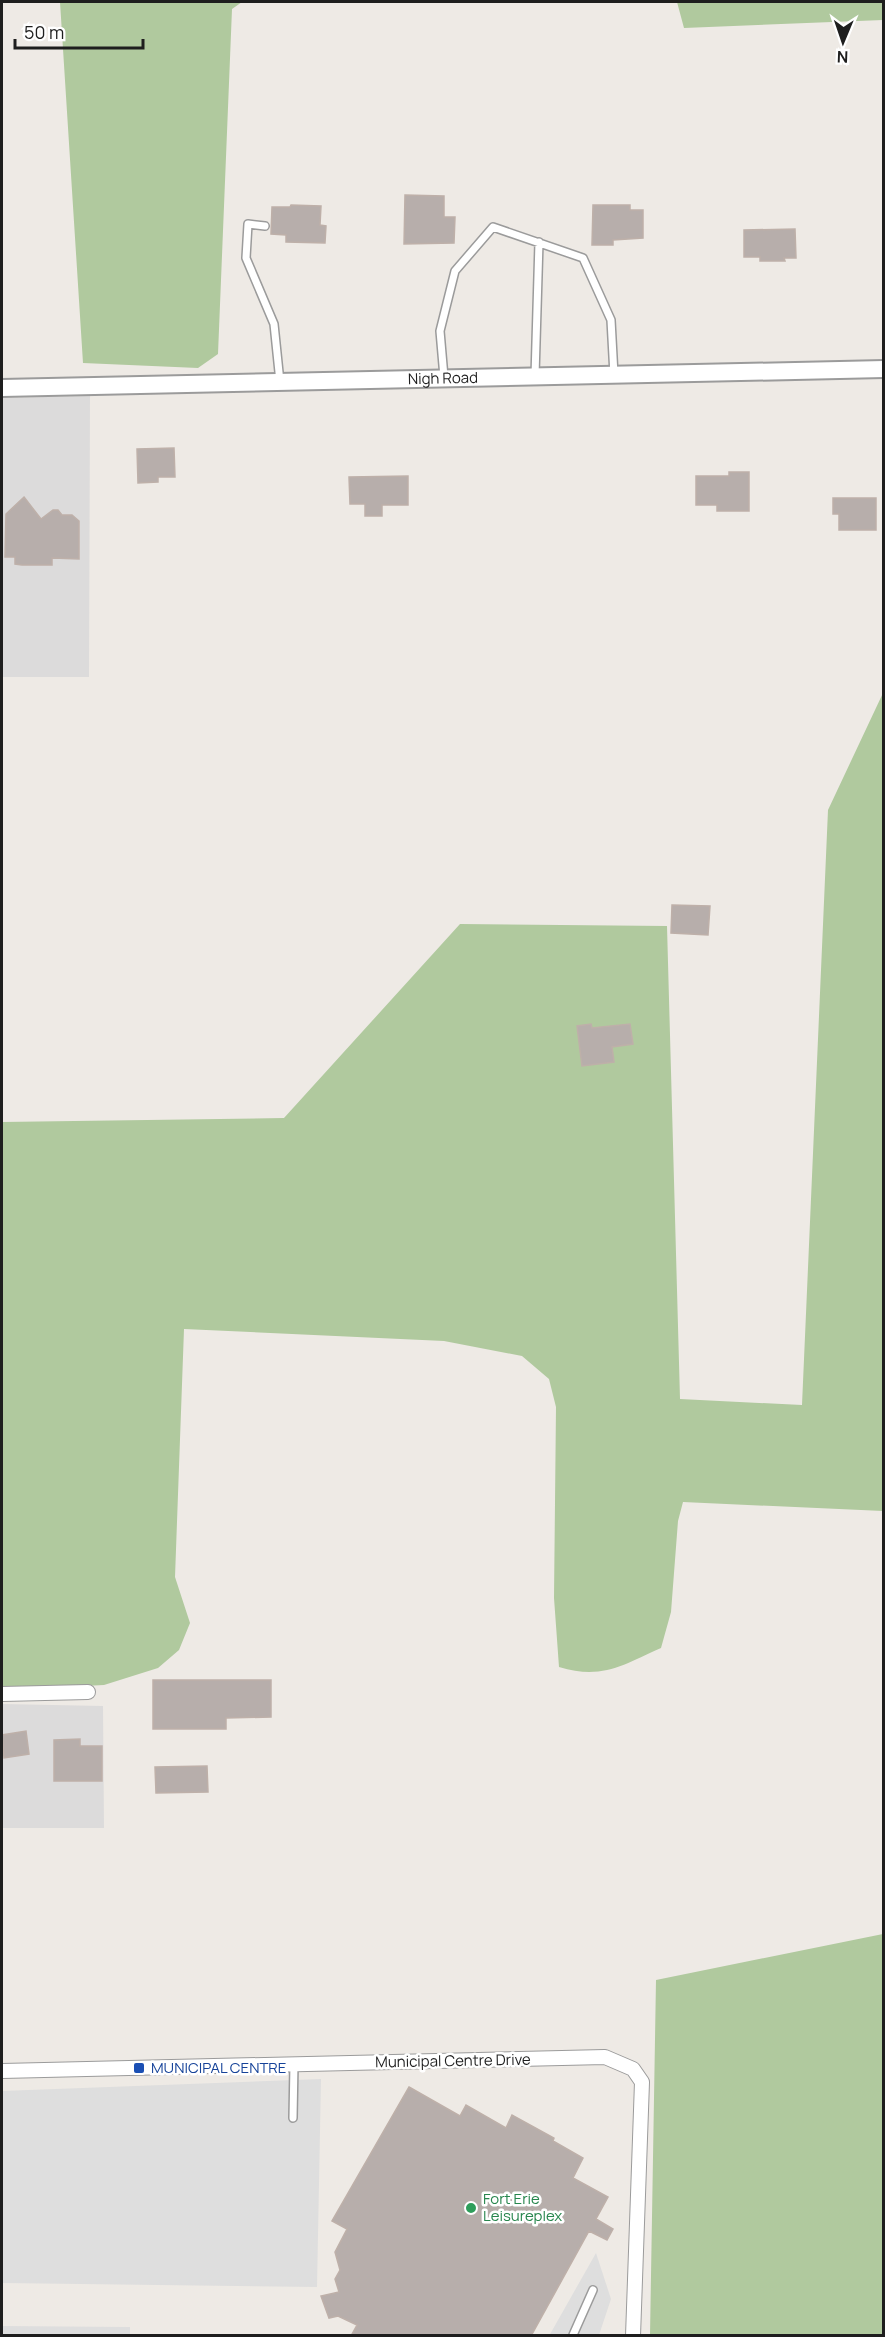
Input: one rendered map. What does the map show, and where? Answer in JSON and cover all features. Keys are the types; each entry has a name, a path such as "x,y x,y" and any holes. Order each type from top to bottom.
{"street":[{"name":"Nigh Road","path":"2,388 884,369"},
{"path":"2,1694 88,1692"},
{"name":"Municipal Centre Drive","path":"2,2071 605,2057 633,2069 642,2082 633,2336"}],"lane":[{"path":"265,226 248,224 246,258 274,324 280,382"},
{"path":"444,379 440,331 455,271 493,227 583,258 611,320 614,375"},
{"path":"536,376 539,242"},
{"path":"293,2118 294,2064"},
{"path":"573,2335 593,2290"}],"shaded area":[{"path":"90,396 89,677 2,677 2,398"},
{"path":"2,1704 103,1706 104,1828 2,1828"},
{"path":"321,2079 317,2287 2,2283 2,2091"},
{"path":"596,2253 611,2299 599,2335 549,2336"},
{"path":"2,2326 130,2327 130,2335 2,2335"}],"green space":[{"path":"60,2 242,2 232,9 218,354 198,368 83,363"},
{"path":"677,2 883,2 883,20 684,28"},
{"path":"883,693 883,1511 683,1502 678,1521 671,1612 661,1648 612,1669 574,1671 559,1667 554,1598 556,1407 549,1379 522,1356 444,1341 184,1329 175,1577 190,1623 179,1650 158,1668 104,1685 2,1690 2,1122 284,1118 460,924 667,926 680,1399 802,1405 828,810"},
{"path":"883,1934 883,2335 650,2335 656,1980"}],"building":[{"path":"405,195 444,196 444,217 455,217 454,243 404,244"},
{"path":"291,205 321,206 320,225 326,226 325,243 286,242 286,235 271,234 272,207 290,207"},
{"path":"593,205 630,205 630,210 643,210 643,238 613,240 613,245 592,245"},
{"path":"795,229 796,258 784,258 785,261 760,261 760,257 744,257 744,230"},
{"path":"174,448 175,477 158,477 158,482 138,483 137,449"},
{"path":"729,472 749,472 749,511 717,511 717,505 696,505 696,476 729,476"},
{"path":"408,476 408,505 382,505 382,516 365,516 365,504 350,504 349,477"},
{"path":"24,497 41,519 53,510 58,510 62,515 72,515 79,521 79,559 52,558 52,565 22,565 15,564 15,557 5,557 6,514"},
{"path":"833,498 876,498 876,530 839,530 839,514 833,514"},
{"path":"672,905 710,906 708,935 671,933"},
{"path":"591,1024 592,1028 630,1024 633,1044 612,1047 614,1062 582,1066 577,1026"},
{"path":"153,1680 271,1680 271,1717 226,1718 226,1729 153,1729"},
{"path":"26,1731 29,1754 4,1758 2,1735"},
{"path":"80,1739 80,1746 102,1746 102,1781 54,1781 54,1740"},
{"path":"207,1766 208,1792 156,1793 155,1767"},
{"name":"Fort Erie Leisureplex","path":"409,2087 460,2116 466,2105 506,2128 512,2115 554,2138 553,2141 583,2158 573,2178 608,2197 596,2219 613,2229 607,2240 589,2231 531,2336 351,2336 357,2325 338,2316 329,2318 321,2296 339,2292 335,2279 340,2270 335,2252 347,2229 332,2221"}],"place":[{"name":"MUNICIPAL CENTRE","path":"139,2068"},
{"name":"Fort Erie Leisureplex","path":"471,2208"}]}
